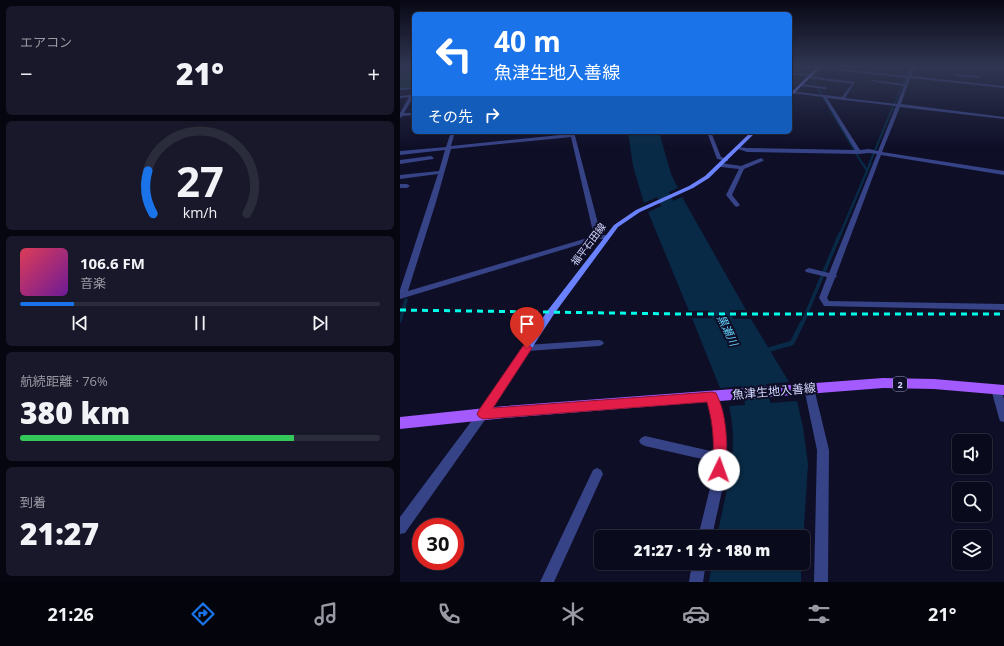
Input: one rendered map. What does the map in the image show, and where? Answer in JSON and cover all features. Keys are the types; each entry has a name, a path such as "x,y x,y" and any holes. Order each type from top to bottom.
{"main road":[{"name":"福平石田線","path":"483,414 602,237 638,210 691,187 707,177 752,134"},
{"name":"魚津生地入善線","path":"400,423 483,414 803,388 884,383 934,384 1000,389"}],"street":[{"path":"400,97 412,94"},
{"path":"804,94 1004,118"},
{"path":"843,98 846,94"},
{"path":"903,94 824,298 827,304 1004,308"},
{"path":"400,116 412,96"},
{"path":"824,96 859,152"},
{"path":"400,106 407,105"},
{"path":"400,116 412,114"},
{"path":"401,296 442,172 452,134"},
{"path":"400,153 564,134"},
{"path":"401,296 602,237 572,134"},
{"path":"710,134 719,158 726,160"},
{"path":"737,148 747,150 869,151 1004,173"},
{"path":"400,162 431,158"},
{"path":"721,165 742,168 761,160"},
{"path":"737,205 729,195 742,168"},
{"path":"400,177 442,172"},
{"path":"400,186 407,186"},
{"path":"809,270 832,276"},
{"path":"527,348 599,343"},
{"path":"803,388 823,450 821,582"},
{"path":"1000,389 1004,418"},
{"path":"706,530 719,470 720,458 721,440 715,396"},
{"path":"400,528 483,414"},
{"path":"645,441 720,458"},
{"path":"547,582 597,474"},
{"path":"696,582 698,570"}],"water":[{"path":"628,134 660,134 671,174 678,188 644,203 633,166"},
{"path":"682,197 746,310 689,311 648,212"},
{"path":"692,318 751,319 789,382 720,388"},
{"path":"797,401 803,427 808,464 804,530 718,530 732,455 732,422 729,406"},
{"path":"711,570 801,570 801,582 709,582"}],"waterway":[{"path":"821,94 831,110"},
{"path":"892,110 899,94"},
{"path":"830,109 863,165"},
{"path":"869,165 892,109"},
{"name":"黒瀬川","path":"645,134 663,195 679,227"},
{"path":"863,164 867,171"},
{"path":"867,171 870,164"},
{"path":"840,235 867,171"},
{"path":"802,324 840,234"},
{"name":"黒瀬川","path":"708,287 754,385 763,430"},
{"path":"400,321 406,300"},
{"path":"764,351 792,343 802,323"}],"railway":[{"path":"400,310 682,314 1004,314"}],"route":[{"path":"527,348 483,414 712,396 718,417 721,440 719,470"}]}
